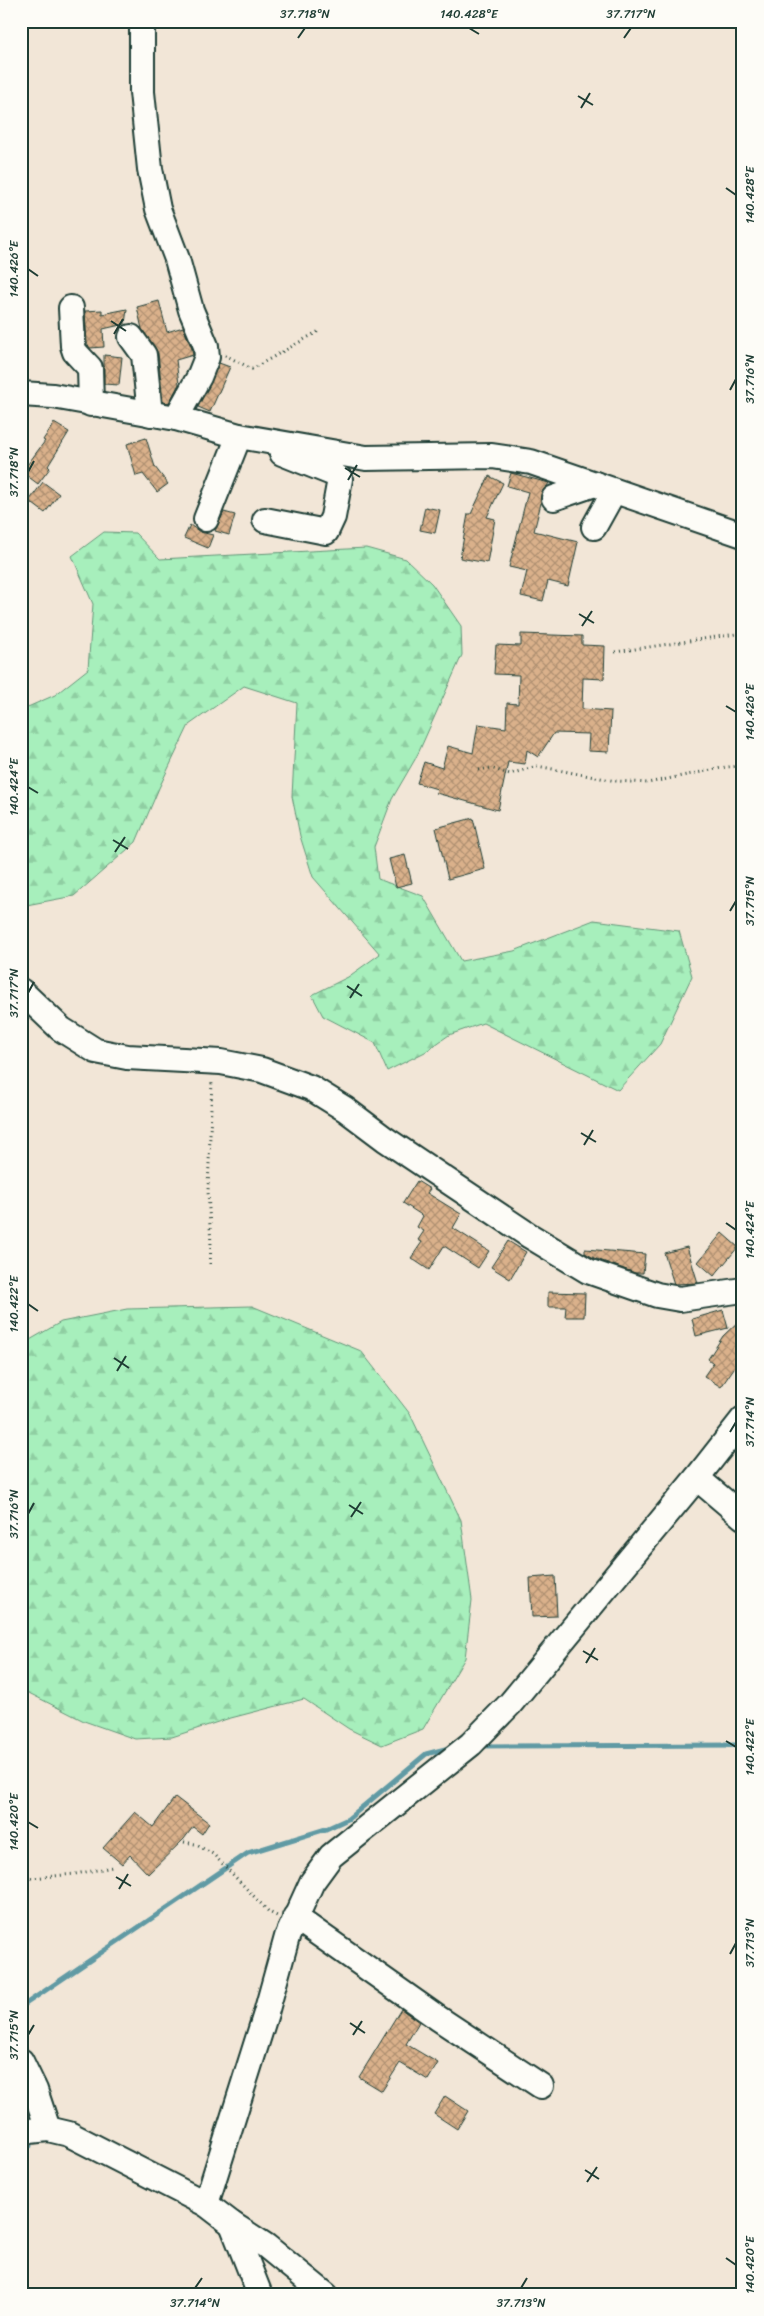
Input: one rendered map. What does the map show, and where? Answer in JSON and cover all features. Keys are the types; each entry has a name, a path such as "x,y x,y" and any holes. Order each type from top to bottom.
{"street":[{"path":"142,21 142,92 150,169 158,209 177,259 191,310 206,346 206,357 199,377 176,418"},
{"path":"71,308 73,346 75,352 90,368 90,404"},
{"path":"131,337 144,355 150,414"},
{"path":"21,394 53,396 176,418 239,436 366,458 492,456 531,462 743,535"},
{"path":"206,519 239,436"},
{"path":"265,520 326,532 333,517 340,479 332,473 278,452 271,441"},
{"path":"554,498 605,488"},
{"path":"594,528 605,488"},
{"path":"21,991 61,1029 96,1051 127,1057 212,1061 262,1070 311,1088 345,1109 385,1139 530,1236 588,1271 657,1295 680,1299 743,1290"},
{"path":"206,2204 293,1920 312,1882 331,1856 472,1744 510,1704 743,1419"},
{"path":"696,1478 743,1518"},
{"path":"293,1920 541,2086"},
{"path":"21,2061 35,2090 48,2129"},
{"path":"21,2132 48,2129 69,2134 206,2204 266,2246 326,2295"},
{"path":"232,2224 260,2295"}],"path":[{"path":"206,346 252,369 318,331"},
{"path":"615,652 743,633"},
{"path":"479,770 490,768 510,774 537,766 616,781 648,782 726,767 743,766"},
{"path":"210,1264 211,1245 208,1191 212,1061"},
{"path":"184,1842 196,1844 213,1854 269,1912 293,1920"},
{"path":"21,1879 75,1874 113,1867"}],"green space":[{"path":"104,532 135,533 160,559 366,548 406,559 432,584 461,626 462,655 417,756 392,799 374,847 378,879 423,896 461,961 514,951 594,920 679,931 692,976 660,1044 618,1090 483,1023 449,1035 425,1052 387,1071 375,1043 323,1016 312,995 348,977 380,954 313,877 300,836 292,796 297,703 244,686 189,725 136,842 74,896 21,906 21,710 55,695 88,669 93,604 72,556"},
{"path":"252,1306 361,1351 410,1414 461,1520 472,1600 465,1658 423,1729 382,1745 349,1729 304,1699 227,1719 172,1737 135,1739 84,1721 21,1689 21,1345 61,1322 127,1309"}],"building":[{"path":"159,301 167,332 183,327 193,355 176,360 179,384 169,403 163,402 158,353 142,329 137,307"},
{"path":"127,309 125,324 103,329 104,347 90,348 87,343 85,311 102,310 102,314"},
{"path":"104,355 122,357 119,385 104,384"},
{"path":"219,363 230,367 210,412 198,407"},
{"path":"54,423 69,432 48,466 50,468 38,484 22,472 45,441 43,440"},
{"path":"146,438 155,467 168,484 157,492 143,474 136,476 127,444"},
{"path":"511,473 549,483 541,495 541,503 534,531 578,542 568,586 548,581 543,601 521,596 527,571 509,567 528,492 507,486"},
{"path":"489,476 503,483 487,517 495,519 487,563 460,558 468,514 471,514"},
{"path":"43,482 59,494 45,513 29,501"},
{"path":"425,507 440,510 435,533 420,530"},
{"path":"224,512 235,515 229,535 215,531"},
{"path":"190,525 200,532 213,535 208,548 184,538"},
{"path":"521,634 582,636 582,645 605,646 604,679 583,678 582,709 611,711 609,752 588,751 589,734 554,733 538,757 527,750 525,764 508,762 498,810 436,793 437,789 417,783 424,762 442,768 448,746 473,753 478,724 506,728 507,703 518,704 519,675 494,674 496,645 521,646"},
{"path":"473,818 485,869 448,879 436,828"},
{"path":"405,855 412,883 396,887 389,859"},
{"path":"417,1181 430,1189 427,1193 461,1214 453,1228 489,1251 478,1268 444,1246 429,1270 411,1258 422,1242 418,1240 424,1231 417,1227 423,1216 403,1203"},
{"path":"722,1233 738,1247 714,1276 698,1262"},
{"path":"508,1241 526,1252 510,1279 491,1267"},
{"path":"687,1247 698,1283 674,1284 664,1253"},
{"path":"585,1249 645,1254 643,1273 635,1273 594,1258 585,1253"},
{"path":"548,1292 585,1293 584,1317 565,1317 566,1307 548,1307"},
{"path":"723,1310 728,1328 696,1336 692,1319"},
{"path":"743,1317 743,1355 721,1387 704,1376 713,1363 708,1359 723,1336"},
{"path":"555,1576 557,1616 532,1617 530,1578"},
{"path":"175,1797 209,1823 202,1834 193,1827 184,1839 148,1874 130,1855 122,1864 103,1848 135,1812 153,1827"},
{"path":"401,2009 419,2022 406,2044 438,2063 428,2080 400,2063 382,2091 359,2077"},
{"path":"445,2096 468,2111 457,2129 434,2114"}],"waterway":[{"path":"479,1746 743,1745"},
{"path":"21,2007 248,1853 326,1829 348,1819 426,1754 453,1747"},
{"path":"21,2101 27,2126"},
{"path":"21,2152 30,2146 29,2137"}]}
